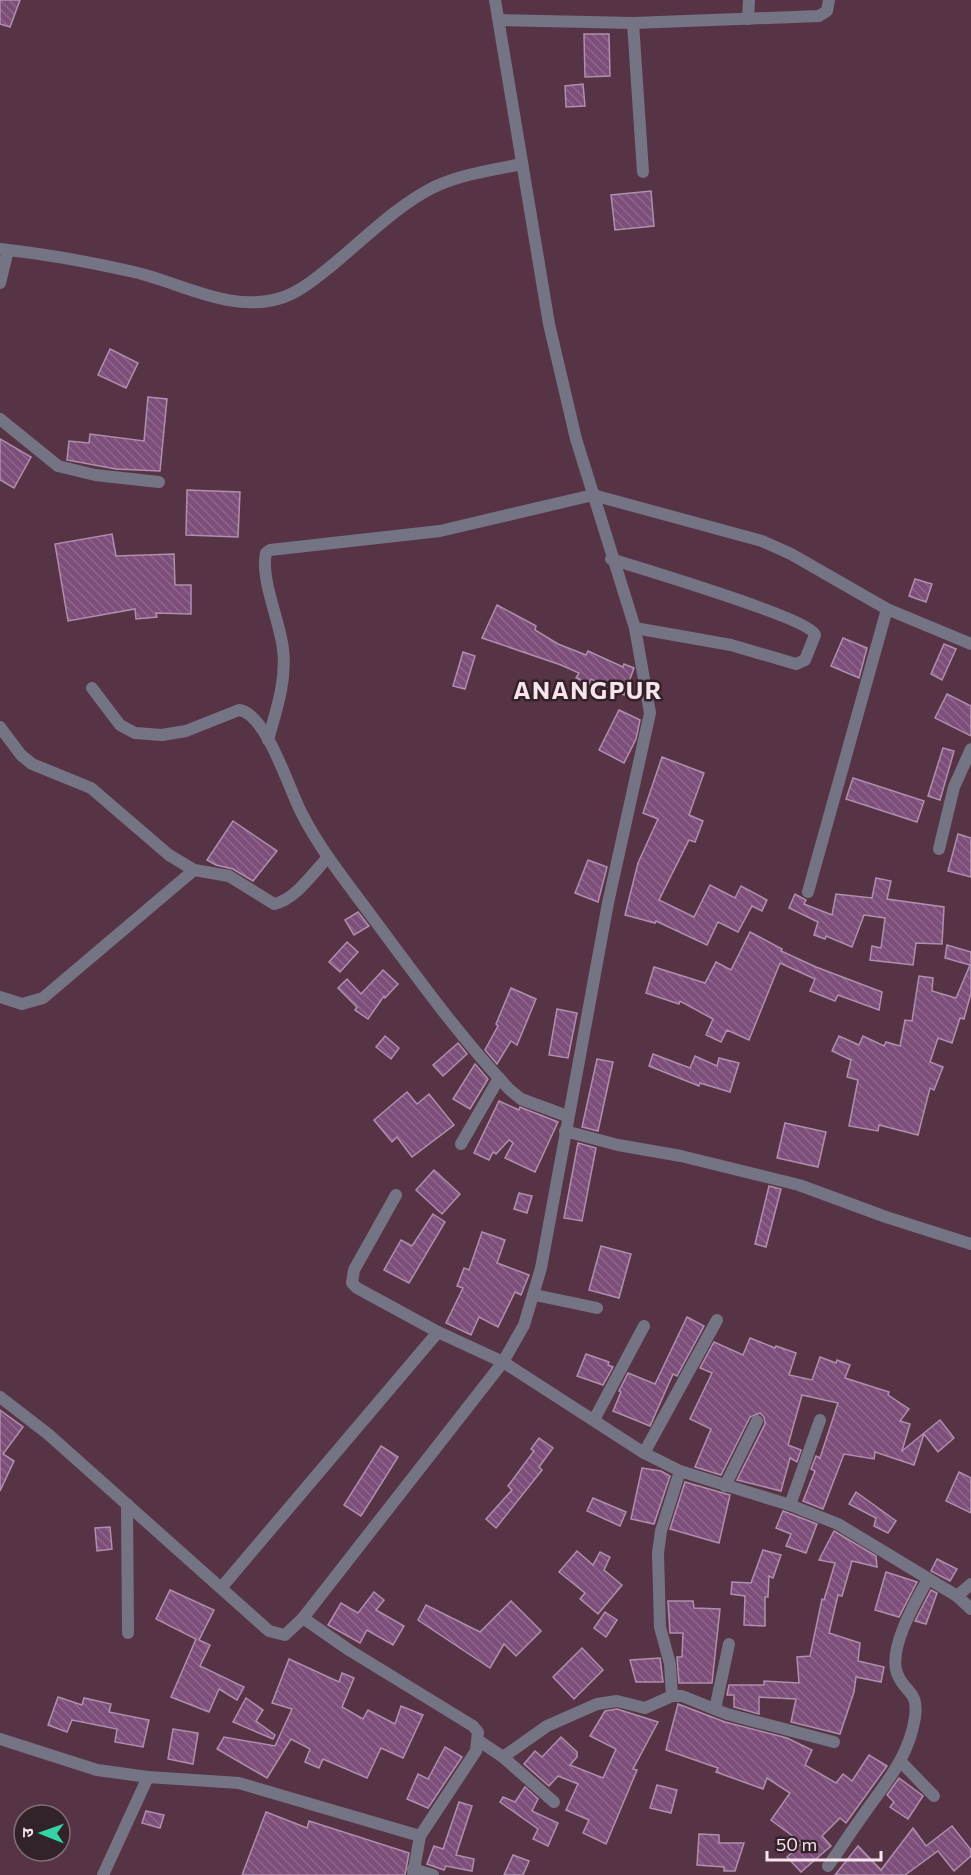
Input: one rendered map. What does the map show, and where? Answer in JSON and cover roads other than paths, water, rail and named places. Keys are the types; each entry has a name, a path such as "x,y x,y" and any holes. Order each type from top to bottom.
{"street":[{"path":"0,1397 48,1434 269,1631 279,1635 291,1632 303,1618 503,1362 517,1340 535,1294 615,870 648,732 649,697 635,628 611,559 576,440 549,324 495,0"},
{"path":"748,19 749,0"},
{"path":"499,21 633,23 819,16 827,12 829,0"},
{"path":"633,23 643,172"},
{"path":"0,283 4,249 44,253 138,273 210,296 235,301 284,297 309,283 392,216 433,188 462,176 522,164"},
{"path":"0,419 58,465 95,475 159,482"},
{"path":"268,740 279,699 284,664 279,621 265,566 266,553 270,550 440,531 593,495 762,542 791,554 887,609 971,644"},
{"path":"611,559 773,612 808,627 814,635 805,660 796,664 731,645 635,628"},
{"path":"808,892 887,609"},
{"path":"92,688 120,725 135,733 162,735 186,731 239,710 254,717 268,740 301,814 328,857 436,1003 499,1078 521,1099 567,1116"},
{"path":"0,727 21,755 32,764 92,788 170,855 194,870 229,876 274,904 285,900 328,857"},
{"path":"939,849 954,787 971,749"},
{"path":"0,997 22,1004 43,998 194,870"},
{"path":"461,1144 499,1078"},
{"path":"565,1131 799,1185 886,1217 971,1244"},
{"path":"396,1195 358,1259 351,1277 352,1283 357,1288 438,1332 503,1362 594,1418 645,1453 680,1471 790,1505 848,1529 957,1596 971,1609"},
{"path":"535,1294 597,1308"},
{"path":"645,1453 717,1320"},
{"path":"594,1418 644,1326"},
{"path":"221,1588 438,1332"},
{"path":"790,1505 820,1420"},
{"path":"725,1486 757,1421"},
{"path":"672,1696 670,1664 660,1627 658,1553 661,1531 680,1471"},
{"path":"127,1504 128,1633"},
{"path":"828,1866 902,1763 915,1719 916,1707 914,1694 896,1671 896,1659 903,1630 927,1579"},
{"path":"957,1596 971,1584"},
{"path":"303,1618 349,1650 473,1726 478,1732 479,1741 476,1751 420,1836 413,1872 433,1875"},
{"path":"715,1710 729,1644"},
{"path":"503,1757 547,1726 597,1704 617,1701 645,1708 672,1696 682,1696 715,1710 834,1742"},
{"path":"0,1738 68,1763 148,1777 239,1783 420,1836"},
{"path":"479,1741 503,1757 554,1802"},
{"path":"902,1763 934,1796"},
{"path":"103,1875 148,1777"}],"district":[{"name":"ANANGPUR","path":"588,691"}]}
